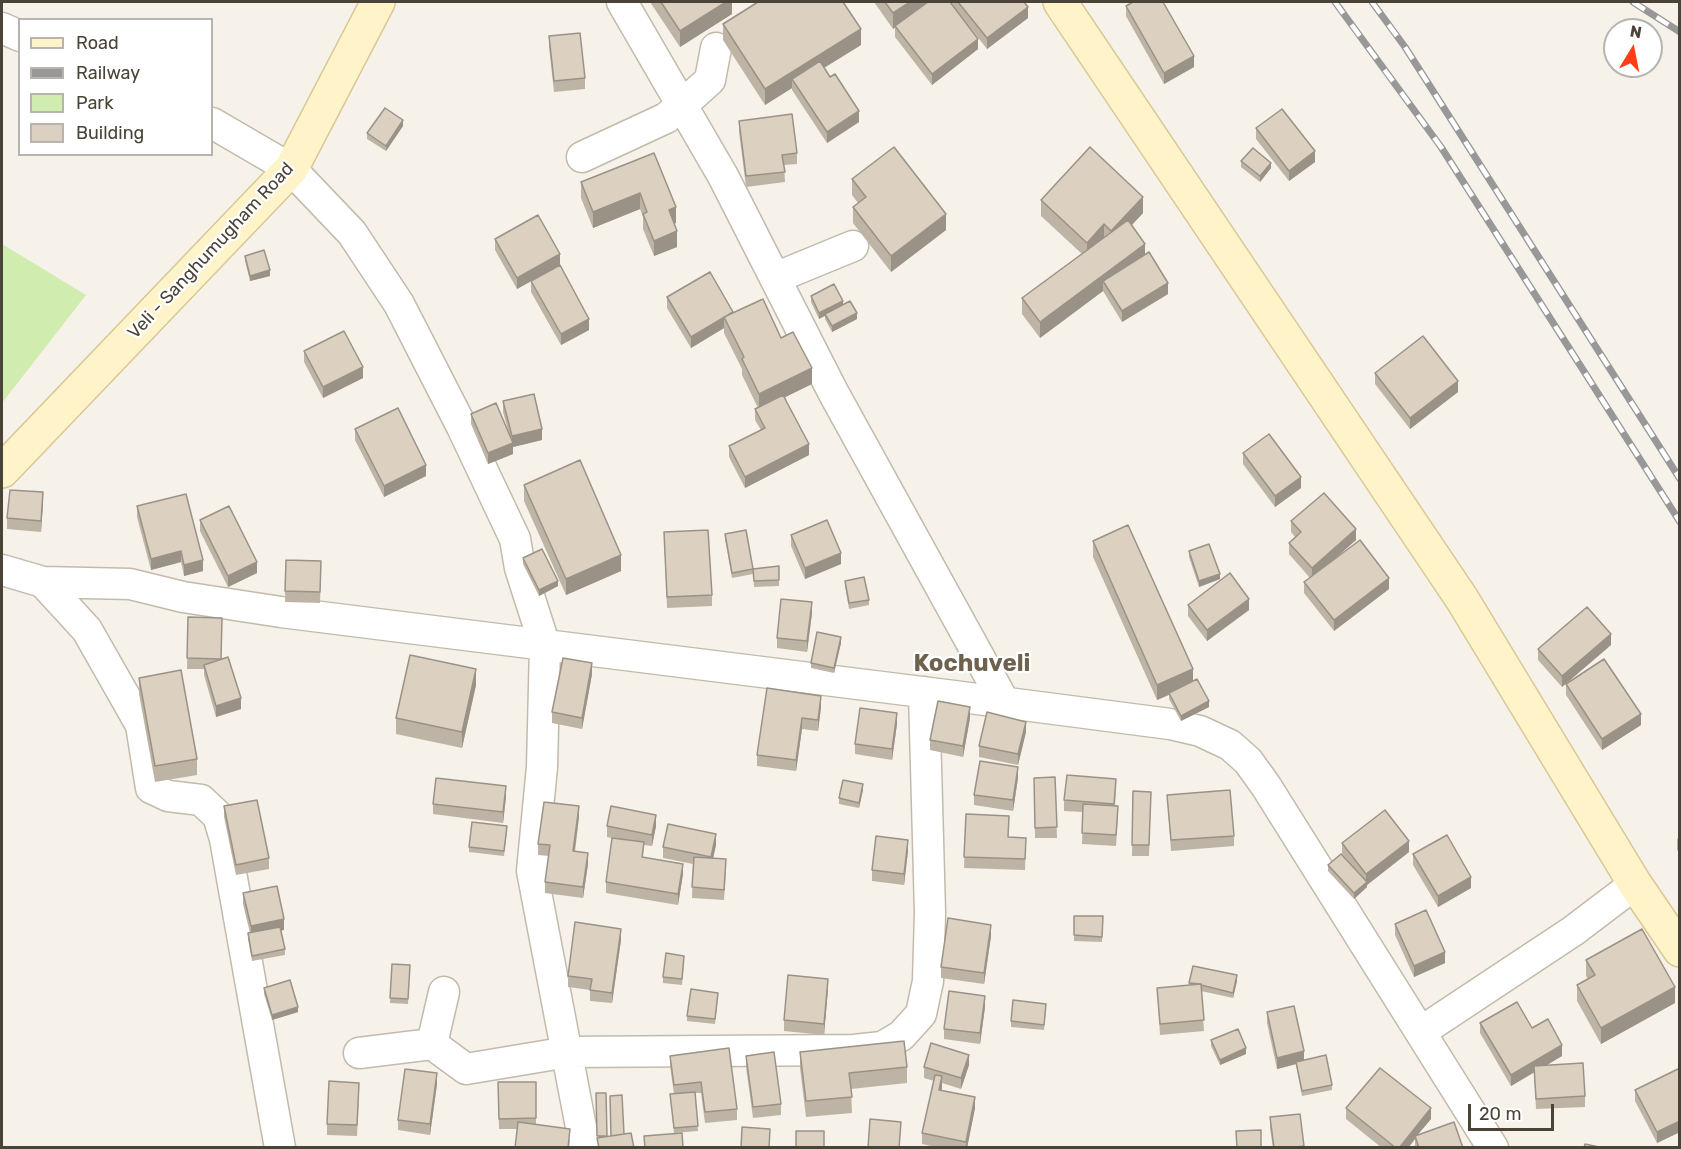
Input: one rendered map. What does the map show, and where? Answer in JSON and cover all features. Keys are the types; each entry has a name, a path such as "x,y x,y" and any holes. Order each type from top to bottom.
{"main road":[{"name":"Veli - Sanghumugham Road","path":"2,471 291,169 378,2"},
{"path":"1060,2 1462,600 1635,884 1680,950"}],"street":[{"path":"622,2 723,176 833,392 1004,702"},
{"path":"2,28 18,35"},
{"path":"582,157 666,118 682,105 710,80 716,48"},
{"path":"213,124 291,169 352,233 399,304 464,429 515,539 520,568 544,646 542,767 532,871 585,1148"},
{"path":"775,278 853,246"},
{"path":"2,570 44,582 130,584 183,597 281,612 1004,702 1170,724 1200,731 1230,745 1248,761 1266,786 1422,1031 1493,1148"},
{"path":"44,582 87,630 141,725 151,788 168,796 201,800 218,816 225,839 280,1148"},
{"path":"359,1053 432,1044 466,1069 568,1052 854,1050 882,1047 901,1036 921,1014 928,981 930,913 924,692"},
{"path":"1422,1031 1573,931 1635,884"},
{"path":"432,1044 444,992"}],"green space":[{"path":"2,244 86,295 2,403"}],"building":[{"path":"661,2 726,2 680,31"},
{"path":"758,2 843,2 861,29 765,89 723,24"},
{"path":"885,2 910,2 893,13"},
{"path":"928,2 950,2 978,39 932,74 895,26"},
{"path":"958,2 1024,2 1028,7 987,38"},
{"path":"1133,2 1163,2 1194,56 1164,73 1126,6"},
{"path":"580,33 585,78 554,81 549,36"},
{"path":"820,61 830,77 835,74 859,111 827,132 792,79"},
{"path":"385,108 403,120 386,146 367,133"},
{"path":"1282,109 1315,151 1289,171 1256,128"},
{"path":"792,114 797,153 782,155 785,172 746,176 739,121"},
{"path":"894,147 946,214 891,256 853,207 866,197 852,179"},
{"path":"1090,147 1143,197 1111,231 1104,224 1087,243 1041,200"},
{"path":"1253,148 1271,163 1260,176 1241,161"},
{"path":"654,153 676,207 669,210 677,231 654,241 643,214 647,212 640,193 593,212 581,182"},
{"path":"538,215 560,254 517,278 495,239"},
{"path":"1128,220 1145,244 1040,322 1022,298"},
{"path":"264,250 270,270 250,276 245,256"},
{"path":"1149,252 1168,283 1122,311 1103,281"},
{"path":"560,265 589,319 561,334 531,281"},
{"path":"710,272 733,312 691,337 667,297"},
{"path":"834,284 843,301 819,313 811,296"},
{"path":"763,299 781,338 793,332 812,368 759,394 724,317"},
{"path":"850,301 857,313 832,326 825,314"},
{"path":"344,331 363,367 323,387 304,351"},
{"path":"1423,336 1458,381 1410,418 1375,373"},
{"path":"534,394 542,429 512,436 503,401"},
{"path":"783,395 809,444 745,477 729,446 765,428 755,409"},
{"path":"496,403 513,443 488,453 471,414"},
{"path":"398,408 426,465 384,486 355,429"},
{"path":"1269,434 1301,477 1275,496 1243,453"},
{"path":"580,460 621,555 566,579 524,485"},
{"path":"10,490 43,492 41,521 7,518"},
{"path":"1324,493 1356,529 1312,568 1289,543 1301,532 1291,521"},
{"path":"186,494 203,560 184,565 181,551 151,559 137,506"},
{"path":"229,506 257,562 228,576 200,520"},
{"path":"827,520 841,553 805,568 791,535"},
{"path":"1128,525 1193,669 1157,685 1093,541"},
{"path":"708,530 712,595 667,597 664,532"},
{"path":"746,530 753,569 732,573 725,534"},
{"path":"1360,540 1389,578 1334,620 1304,582"},
{"path":"1209,544 1220,574 1199,581 1189,551"},
{"path":"542,549 558,581 539,590 523,558"},
{"path":"286,560 321,561 320,592 285,591"},
{"path":"779,566 779,580 754,581 753,569"},
{"path":"1230,573 1249,599 1207,630 1188,605"},
{"path":"864,577 869,600 849,603 845,581"},
{"path":"781,599 812,602 807,641 777,638"},
{"path":"1587,607 1611,634 1562,676 1538,649"},
{"path":"188,617 222,618 221,659 187,658"},
{"path":"817,632 841,637 834,668 811,663"},
{"path":"410,655 476,669 462,732 396,718"},
{"path":"228,657 241,698 216,706 204,665"},
{"path":"563,658 592,663 582,718 552,712"},
{"path":"1604,659 1641,714 1602,739 1566,684"},
{"path":"181,670 197,759 155,766 139,678"},
{"path":"1197,679 1209,701 1181,716 1169,693"},
{"path":"767,688 821,696 818,720 802,718 796,760 757,755"},
{"path":"938,701 970,707 963,746 930,740"},
{"path":"860,708 897,713 892,749 855,744"},
{"path":"987,712 1026,722 1018,754 979,746"},
{"path":"980,761 1018,767 1013,800 974,795"},
{"path":"1067,775 1116,779 1114,804 1064,800"},
{"path":"1055,777 1057,827 1035,828 1034,778"},
{"path":"436,778 506,786 503,812 433,804"},
{"path":"843,780 863,784 859,803 839,798"},
{"path":"1230,790 1234,836 1171,840 1167,795"},
{"path":"1133,791 1151,792 1149,845 1132,845"},
{"path":"257,800 269,858 236,865 224,806"},
{"path":"544,802 579,806 573,851 588,853 583,887 545,882 550,845 538,844"},
{"path":"1083,804 1118,806 1116,835 1082,833"},
{"path":"611,806 656,815 652,835 607,826"},
{"path":"1385,810 1409,841 1366,874 1342,843"},
{"path":"966,814 1009,816 1008,837 1026,838 1025,859 964,857"},
{"path":"472,822 507,826 504,851 469,847"},
{"path":"668,824 716,834 711,857 663,847"},
{"path":"1447,835 1471,877 1438,896 1413,854"},
{"path":"876,836 908,840 904,874 872,870"},
{"path":"612,838 644,842 642,857 683,864 678,894 606,882"},
{"path":"1341,854 1367,882 1354,893 1328,865"},
{"path":"694,857 726,859 724,890 692,887"},
{"path":"277,886 284,919 251,926 243,893"},
{"path":"1426,910 1445,952 1414,966 1395,924"},
{"path":"1074,916 1103,916 1102,937 1074,935"},
{"path":"948,918 991,925 984,973 941,967"},
{"path":"575,922 621,929 612,993 590,990 592,979 568,976"},
{"path":"280,927 285,949 252,956 248,933"},
{"path":"1642,929 1675,987 1601,1028 1577,985 1595,975 1586,960"},
{"path":"666,953 684,956 682,979 663,977"},
{"path":"392,964 410,965 408,999 390,998"},
{"path":"1193,966 1237,975 1233,993 1189,983"},
{"path":"788,975 828,979 824,1024 784,1020"},
{"path":"290,980 298,1007 272,1015 264,988"},
{"path":"1201,984 1204,1020 1160,1024 1157,988"},
{"path":"691,989 718,993 715,1019 687,1016"},
{"path":"949,991 985,996 980,1033 944,1029"},
{"path":"1013,1000 1046,1004 1044,1025 1011,1021"},
{"path":"1517,1002 1532,1028 1548,1019 1562,1045 1511,1075 1480,1023"},
{"path":"1294,1006 1304,1051 1277,1058 1267,1012"},
{"path":"1238,1029 1246,1048 1220,1060 1211,1040"},
{"path":"904,1041 907,1067 849,1073 852,1097 806,1101 800,1052"},
{"path":"931,1043 969,1055 961,1078 924,1067"},
{"path":"729,1048 737,1109 705,1112 701,1082 674,1085 670,1056"},
{"path":"774,1052 781,1104 753,1107 746,1056"},
{"path":"1326,1055 1332,1085 1302,1091 1296,1062"},
{"path":"1583,1063 1585,1096 1536,1099 1534,1066"},
{"path":"1380,1068 1431,1108 1399,1148 1396,1148 1346,1108"},
{"path":"1680,1068 1680,1121 1657,1132 1635,1090"},
{"path":"405,1069 437,1073 430,1124 398,1120"},
{"path":"935,1075 942,1076 939,1090 975,1097 966,1142 922,1133"},
{"path":"329,1081 359,1083 357,1125 327,1124"},
{"path":"498,1082 536,1082 536,1118 499,1119"},
{"path":"695,1092 698,1126 674,1128 670,1094"},
{"path":"596,1093 606,1093 607,1136 597,1136"},
{"path":"622,1095 624,1134 611,1136 610,1096"},
{"path":"1300,1114 1304,1146 1274,1148 1270,1117"},
{"path":"870,1119 901,1122 899,1148 868,1148"},
{"path":"518,1122 570,1129 568,1148 515,1148"},
{"path":"1454,1122 1463,1148 1419,1148 1415,1136"},
{"path":"742,1127 770,1129 769,1148 741,1148"},
{"path":"1261,1130 1261,1148 1237,1148 1236,1131"},
{"path":"796,1131 824,1131 824,1148 796,1148"},
{"path":"631,1133 634,1148 599,1148 597,1138"},
{"path":"682,1133 683,1148 645,1148 644,1136"},
{"path":"1585,1144 1604,1148 1584,1148"}],"railway":[{"path":"1335,2 1441,147 1680,522"},
{"path":"1372,2 1405,47 1680,479"},
{"path":"1633,2 1680,32"}],"district":[{"name":"Kochuveli","path":"972,664"}]}
